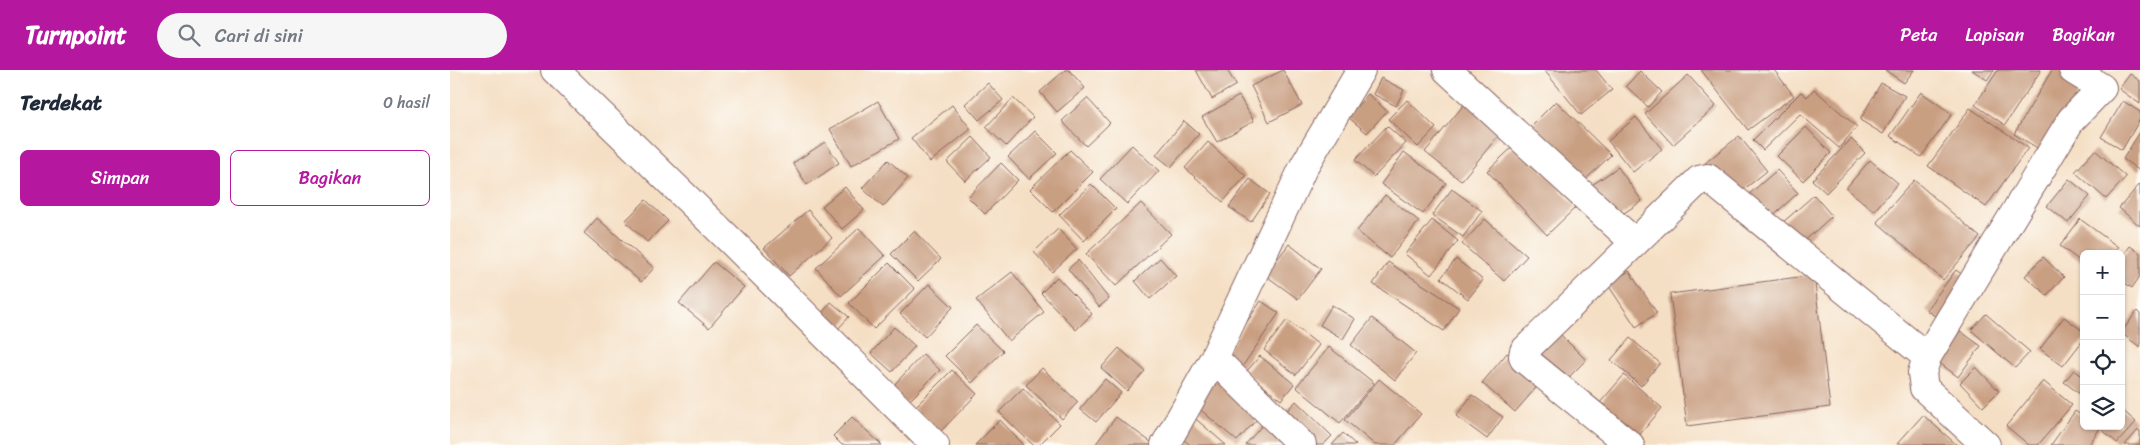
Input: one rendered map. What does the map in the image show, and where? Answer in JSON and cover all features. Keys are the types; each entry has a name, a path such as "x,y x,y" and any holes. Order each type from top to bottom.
{"street":[{"path":"555,70 735,245 935,445"},
{"path":"1165,445 1214,358 1304,166 1362,70"},
{"path":"1447,70 1634,242"},
{"path":"1986,445 1924,388 1922,373 1927,357 2071,120 2109,79 2073,70"},
{"path":"1630,445 1524,359 1524,351 1699,180 1708,178 1927,357"},
{"path":"1214,358 1302,445"}],"building":[{"path":"1065,70 1069,70 1085,88 1057,112 1040,92"},
{"path":"1196,70 1227,70 1236,85 1212,99"},
{"path":"1283,70 1302,105 1269,122 1251,86"},
{"path":"1544,70 1596,70 1612,90 1581,115"},
{"path":"1701,70 1774,70 1794,96 1748,130"},
{"path":"1885,70 1914,70 1904,83"},
{"path":"1972,70 1994,70 1987,80"},
{"path":"1998,70 2041,70 2005,125 1975,105"},
{"path":"2052,70 2067,70 2086,81 2044,152 2014,134"},
{"path":"1640,71 1662,92 1648,107 1626,86"},
{"path":"2130,74 2140,81 2140,104 2119,89"},
{"path":"1688,75 1716,106 1673,145 1645,114"},
{"path":"1381,78 1404,90 1396,106 1373,94"},
{"path":"988,83 1003,100 979,120 965,104"},
{"path":"1881,83 1905,96 1883,134 1860,120"},
{"path":"1814,89 1857,127 1839,148 1800,114 1763,150 1753,140 1801,92 1807,97"},
{"path":"1921,92 1952,114 1921,157 1890,136"},
{"path":"1368,94 1387,111 1367,133 1348,117"},
{"path":"1239,96 1254,121 1217,142 1202,117"},
{"path":"1013,98 1033,117 1006,146 986,127"},
{"path":"1087,98 1110,123 1086,146 1062,121"},
{"path":"1407,100 1436,128 1418,147 1388,119"},
{"path":"878,101 899,139 851,166 830,129"},
{"path":"1467,101 1503,130 1461,181 1425,152"},
{"path":"1556,101 1611,155 1580,185 1526,131"},
{"path":"2123,101 2140,112 2140,119 2122,150 2101,137"},
{"path":"952,105 971,129 930,162 911,138"},
{"path":"1970,108 2028,148 1986,207 1928,166"},
{"path":"1636,117 1662,149 1633,172 1608,141"},
{"path":"1184,121 1199,134 1171,167 1156,155"},
{"path":"1387,126 1406,143 1374,177 1355,160"},
{"path":"1806,127 1831,153 1803,181 1777,156"},
{"path":"1035,131 1057,153 1029,179 1008,157"},
{"path":"2140,132 2140,171 2123,159"},
{"path":"1739,136 1767,171 1733,198 1705,163"},
{"path":"973,137 991,157 965,181 947,162"},
{"path":"1851,139 1865,153 1826,193 1812,180"},
{"path":"825,142 839,163 807,185 793,163"},
{"path":"1208,142 1246,176 1223,202 1185,168"},
{"path":"1517,143 1576,207 1547,235 1487,171"},
{"path":"1132,145 1159,171 1127,204 1100,179"},
{"path":"1070,150 1093,172 1053,212 1030,189"},
{"path":"2095,150 2126,177 2106,199 2075,172"},
{"path":"1404,152 1446,183 1423,214 1381,184"},
{"path":"888,160 908,178 883,207 862,188"},
{"path":"1870,160 1898,183 1874,211 1846,188"},
{"path":"1001,163 1018,180 985,214 968,197"},
{"path":"1618,167 1642,201 1615,219 1592,185"},
{"path":"1777,170 1798,193 1769,219 1748,195"},
{"path":"1250,179 1270,194 1251,222 1229,207"},
{"path":"2069,179 2090,196 2068,223 2047,206"},
{"path":"1914,180 1980,237 1943,280 1877,222"},
{"path":"1091,184 1116,209 1084,241 1059,215"},
{"path":"2140,184 2140,226 2119,208"},
{"path":"845,187 864,210 842,229 822,206"},
{"path":"1452,189 1482,211 1463,237 1432,215"},
{"path":"1385,195 1419,221 1390,258 1357,231"},
{"path":"1814,195 1832,216 1800,245 1781,224"},
{"path":"646,200 668,221 647,242 625,221"},
{"path":"1141,203 1171,234 1116,286 1086,254"},
{"path":"808,210 832,238 789,276 764,248"},
{"path":"597,218 654,268 641,282 584,233"},
{"path":"1485,219 1527,256 1504,281 1462,244"},
{"path":"2080,219 2118,247 2116,250 2080,250 2080,261 2060,246"},
{"path":"1432,220 1458,241 1431,275 1405,254"},
{"path":"859,228 885,256 841,296 816,268"},
{"path":"1058,229 1077,249 1052,272 1034,252"},
{"path":"914,231 941,259 918,281 891,254"},
{"path":"1289,244 1321,269 1298,299 1265,275"},
{"path":"2130,246 2140,253 2140,276 2132,288 2125,283 2125,253"},
{"path":"2043,257 2064,277 2047,295 2025,276"},
{"path":"1160,258 1176,276 1150,299 1135,281"},
{"path":"1456,259 1483,280 1468,299 1441,278"},
{"path":"1078,260 1109,299 1099,307 1068,269"},
{"path":"714,262 744,287 709,328 679,303"},
{"path":"1388,262 1459,308 1444,331 1373,284"},
{"path":"889,263 915,289 874,329 849,303"},
{"path":"1956,270 1972,282 1942,321 1926,310"},
{"path":"1629,271 1657,313 1636,327 1608,285"},
{"path":"1012,272 1044,312 1009,341 976,300"},
{"path":"1814,275 1830,407 1687,426 1670,294"},
{"path":"1057,277 1092,314 1076,330 1041,293"},
{"path":"929,284 953,307 925,337 900,314"},
{"path":"1261,301 1279,313 1242,367 1224,356"},
{"path":"831,302 849,317 835,332 818,318"},
{"path":"1332,305 1355,319 1343,339 1320,325"},
{"path":"2137,311 2140,314 2140,347 2125,336 2125,328"},
{"path":"1986,314 2030,352 2015,368 1971,330"},
{"path":"2064,317 2080,329 2080,344 2063,366 2040,349"},
{"path":"1372,318 1416,353 1395,380 1351,345"},
{"path":"1287,320 1319,345 1296,375 1264,350"},
{"path":"976,325 1003,351 972,383 945,356"},
{"path":"894,327 915,346 892,372 871,353"},
{"path":"1554,328 1586,360 1560,386 1527,354"},
{"path":"1960,331 1981,346 1958,377 1937,361"},
{"path":"1630,338 1660,363 1641,386 1611,360"},
{"path":"1329,347 1374,383 1340,423 1296,387"},
{"path":"1119,348 1145,371 1127,391 1101,368"},
{"path":"1507,353 1541,382 1515,412 1482,383"},
{"path":"923,354 940,370 906,404 891,388"},
{"path":"1260,356 1294,384 1281,400 1246,372"},
{"path":"1976,367 1999,391 1983,407 1960,383"},
{"path":"1042,368 1078,402 1062,419 1026,385"},
{"path":"952,370 977,394 939,433 914,408"},
{"path":"2074,370 2080,374 2080,394 2064,382"},
{"path":"1624,375 1662,408 1637,438 1598,405"},
{"path":"1219,376 1262,414 1237,441 1194,404"},
{"path":"1105,379 1121,393 1096,422 1080,409"},
{"path":"1379,379 1421,414 1395,445 1375,445 1345,420"},
{"path":"2043,381 2072,405 2038,445 2029,445 2006,426"},
{"path":"1023,388 1060,424 1039,445 1033,445 999,412"},
{"path":"1472,395 1503,417 1487,439 1456,416"},
{"path":"1296,401 1332,436 1323,445 1312,445 1282,416"},
{"path":"2075,411 2080,414 2080,430 2099,430 2089,445 2051,445"},
{"path":"2125,412 2136,422 2117,443 2102,430 2125,430"},
{"path":"1190,414 1226,445 1190,445 1175,432"},
{"path":"1923,415 1957,445 1897,444"},
{"path":"852,417 882,445 842,445 833,436"},
{"path":"1116,417 1155,445 1095,445"},
{"path":"1000,420 1024,445 975,445"},
{"path":"1265,422 1283,445 1245,445"},
{"path":"2138,430 2140,431 2140,445 2125,445"},
{"path":"1343,433 1356,445 1332,445"}]}
